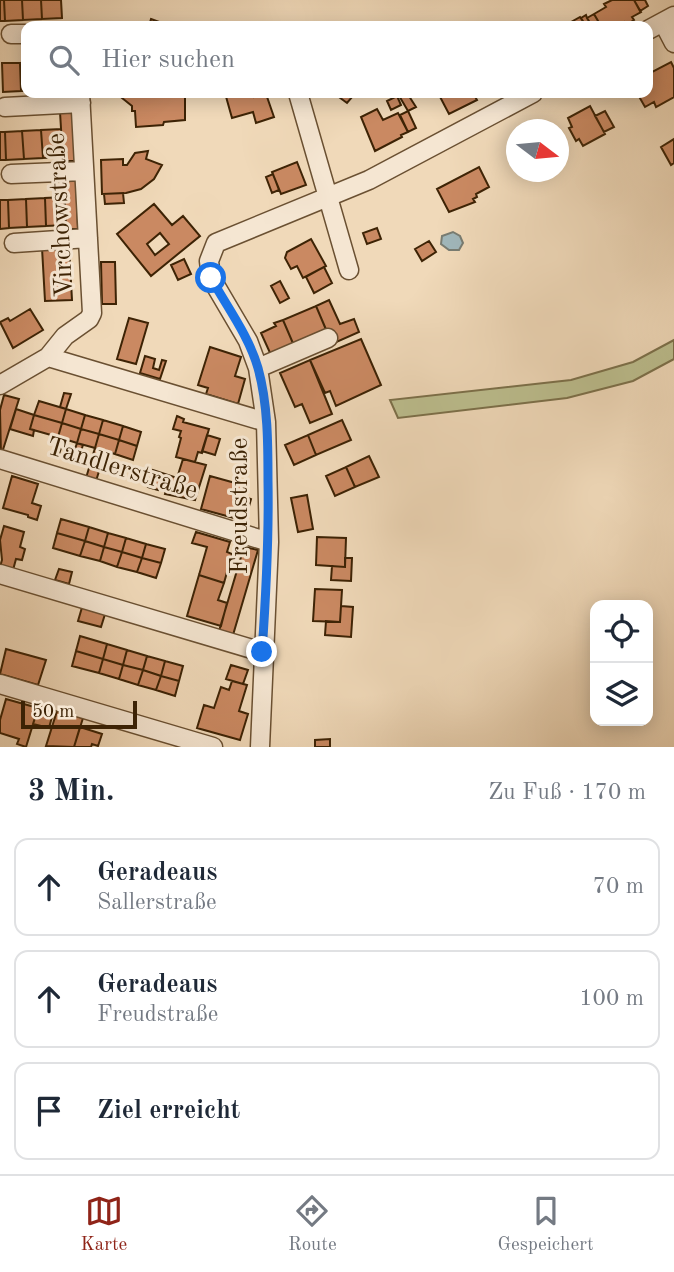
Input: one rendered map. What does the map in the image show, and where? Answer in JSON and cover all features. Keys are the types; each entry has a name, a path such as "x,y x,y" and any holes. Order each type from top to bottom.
{"street":[{"path":"661,23 674,43"},
{"path":"5,107 81,98"},
{"name":"Virchowstraße","path":"48,357 65,336 89,320 92,313 81,98"},
{"path":"299,98 349,270"},
{"path":"267,422 258,368 248,341 208,269 211,252 216,243 369,180 524,98"},
{"path":"11,174 84,171"},
{"path":"14,243 88,239"},
{"path":"258,368 328,338"},
{"path":"0,385 48,357"},
{"name":"Freudstraße","path":"48,357 267,422 269,542 262,652 260,747"},
{"name":"Tandlerstraße","path":"0,459 269,542"},
{"path":"0,574 262,652"},
{"path":"0,684 213,747"}],"green space":[{"path":"674,340 674,359 633,381 567,398 398,418 390,400 571,380 633,362"}],"water":[{"path":"453,232 460,236 463,243 459,250 449,250 441,244 442,236"}],"building":[{"path":"0,0 4,0 5,21 0,21"},
{"path":"4,0 22,0 23,20 5,21"},
{"path":"22,0 41,0 42,19 23,20"},
{"path":"41,0 61,0 62,18 42,19"},
{"path":"612,0 634,0 641,12 632,17 632,21 598,21 594,14 606,7 604,4"},
{"path":"634,0 645,0 648,6 640,11"},
{"path":"594,14 598,21 589,21 587,18"},
{"path":"671,62 674,68 674,97 656,107 654,102 645,107 640,98 653,98 653,71"},
{"path":"2,63 20,63 21,91 3,92"},
{"path":"122,98 185,98 185,120 136,127 132,106"},
{"path":"226,98 267,98 274,117 256,123 253,112 232,118"},
{"path":"398,98 401,105 391,110 387,101"},
{"path":"400,98 410,98 416,107 408,111"},
{"path":"441,98 477,100 449,114"},
{"path":"590,106 605,134 583,146 579,139 576,141 569,128 572,127 568,118"},
{"path":"377,109 383,120 398,113 408,132 375,151 361,117"},
{"path":"73,111 75,161 63,161 60,112"},
{"path":"408,111 416,128 408,132 400,115"},
{"path":"605,111 614,127 604,132 595,116"},
{"path":"61,129 63,157 43,158 41,130"},
{"path":"41,130 43,158 24,159 22,131"},
{"path":"22,131 24,159 6,160 5,132"},
{"path":"0,132 5,132 6,160 0,160"},
{"path":"674,139 674,163 671,165 661,147"},
{"path":"148,151 146,159 162,165 154,179 141,189 102,194 101,160 123,159 123,165 127,165 135,153"},
{"path":"297,162 306,185 281,194 272,172"},
{"path":"479,167 489,187 476,194 477,197 473,199 475,202 449,212 437,189"},
{"path":"273,174 279,190 272,193 266,177"},
{"path":"76,179 78,229 66,229 64,180"},
{"path":"123,193 124,203 105,204 104,194"},
{"path":"64,197 66,225 46,226 45,198"},
{"path":"45,198 46,226 27,227 26,199"},
{"path":"26,199 27,227 9,228 8,200"},
{"path":"0,200 8,200 9,228 0,229"},
{"path":"154,204 172,225 183,216 200,236 151,276 117,234","holes":["160,233 169,244 155,255 147,244"]},
{"path":"377,228 381,239 367,244 363,233"},
{"path":"311,239 326,266 303,278 297,266 291,269 285,258 287,252"},
{"path":"429,241 436,252 422,261 415,249"},
{"path":"69,246 72,300 45,301 42,248"},
{"path":"184,259 191,274 178,280 171,265"},
{"path":"101,262 115,262 116,304 102,304"},
{"path":"324,267 332,283 314,293 306,277"},
{"path":"280,281 289,298 280,303 271,286"},
{"path":"329,300 340,324 354,319 359,332 332,344 316,306"},
{"path":"316,306 328,334 295,348 283,320"},
{"path":"30,309 43,330 13,348 0,322 8,318 10,321"},
{"path":"129,318 148,323 136,364 117,359"},
{"path":"283,320 295,348 271,355 261,333"},
{"path":"361,339 381,385 336,406 330,391 325,393 310,360"},
{"path":"210,347 241,357 235,376 245,379 238,404 206,394 208,388 198,385"},
{"path":"145,356 155,359 153,368 159,370 162,360 166,361 160,379 140,373"},
{"path":"310,360 332,414 310,423 302,404 295,407 280,373"},
{"path":"64,393 71,394 66,409 60,407"},
{"path":"4,395 19,399 1,456 0,410"},
{"path":"39,401 66,409 62,423 34,415"},
{"path":"16,409 34,415 30,429 34,430 33,436 10,429"},
{"path":"66,409 85,415 81,429 62,423"},
{"path":"34,415 62,423 58,437 30,429"},
{"path":"85,415 103,420 99,434 81,429"},
{"path":"177,416 184,419 183,422 209,429 202,453 198,452 195,462 176,457 181,438 181,431 173,429"},
{"path":"103,420 123,426 119,440 99,434"},
{"path":"342,420 351,440 316,455 308,435"},
{"path":"62,423 81,429 77,443 58,437"},
{"path":"123,426 141,432 137,446 119,440"},
{"path":"81,429 99,434 95,448 77,443"},
{"path":"99,434 119,440 115,454 95,448"},
{"path":"207,435 220,439 215,455 202,451"},
{"path":"308,435 316,455 294,465 285,445"},
{"path":"58,437 64,439 59,454 53,453"},
{"path":"119,440 137,446 133,460 115,454"},
{"path":"77,443 83,445 78,460 72,458"},
{"path":"95,448 101,450 96,467 100,468 96,481 86,478"},
{"path":"369,456 379,477 355,487 346,467"},
{"path":"183,459 206,465 195,500 165,494 167,487 160,485 158,490 148,487 153,470 177,478"},
{"path":"346,467 355,487 335,496 326,476"},
{"path":"12,476 38,484 32,503 41,506 37,520 3,508"},
{"path":"210,476 246,486 243,496 251,499 245,521 201,509"},
{"path":"307,495 313,529 298,532 291,498"},
{"path":"61,519 89,527 85,541 57,533"},
{"path":"4,526 24,532 20,547 25,549 22,560 16,559 13,570 0,567 0,540"},
{"path":"89,527 108,533 104,547 85,541"},
{"path":"196,532 230,542 227,552 232,554 224,583 199,575 207,547 192,543"},
{"path":"57,533 85,541 80,556 53,548"},
{"path":"108,533 126,538 122,552 104,547"},
{"path":"317,537 346,538 345,567 316,565"},
{"path":"126,538 146,544 142,558 122,552"},
{"path":"85,541 104,547 100,561 80,556"},
{"path":"146,544 165,549 161,563 142,558"},
{"path":"104,547 122,552 117,567 100,561"},
{"path":"244,547 258,550 233,635 219,631"},
{"path":"122,552 142,558 137,572 117,567"},
{"path":"142,558 161,563 156,578 137,572"},
{"path":"345,558 352,558 351,581 331,580 332,566 345,567"},
{"path":"59,569 72,572 69,584 55,580"},
{"path":"199,575 224,583 218,600 227,603 221,626 187,616"},
{"path":"315,589 342,590 340,622 313,621"},
{"path":"83,604 106,611 101,627 78,621"},
{"path":"341,606 353,607 351,637 325,635 326,621 340,622"},
{"path":"80,636 107,644 103,659 76,651"},
{"path":"107,644 127,650 123,665 103,659"},
{"path":"6,649 46,660 38,685 0,674"},
{"path":"127,650 147,656 143,670 123,665"},
{"path":"76,651 103,659 99,673 72,666"},
{"path":"147,656 165,661 161,676 143,670"},
{"path":"103,659 123,665 119,679 99,673"},
{"path":"165,661 183,666 179,681 161,676"},
{"path":"123,665 143,670 138,685 119,679"},
{"path":"231,665 248,670 243,684 226,679"},
{"path":"143,670 161,676 156,690 138,685"},
{"path":"161,676 179,681 175,696 156,690"},
{"path":"232,681 247,685 239,711 248,714 240,740 197,728 204,705 214,708 221,687 229,690"},
{"path":"6,699 38,708 26,747 17,744 19,739 0,733 0,720"},
{"path":"38,708 53,713 49,728 33,724"},
{"path":"57,711 83,718 74,747 46,746"},
{"path":"80,727 102,734 98,746 92,744 91,747 74,747"},
{"path":"330,739 330,747 315,747 315,740"}],"route":[{"path":"211,278 248,341 262,386 268,443 269,542 262,652"}]}
